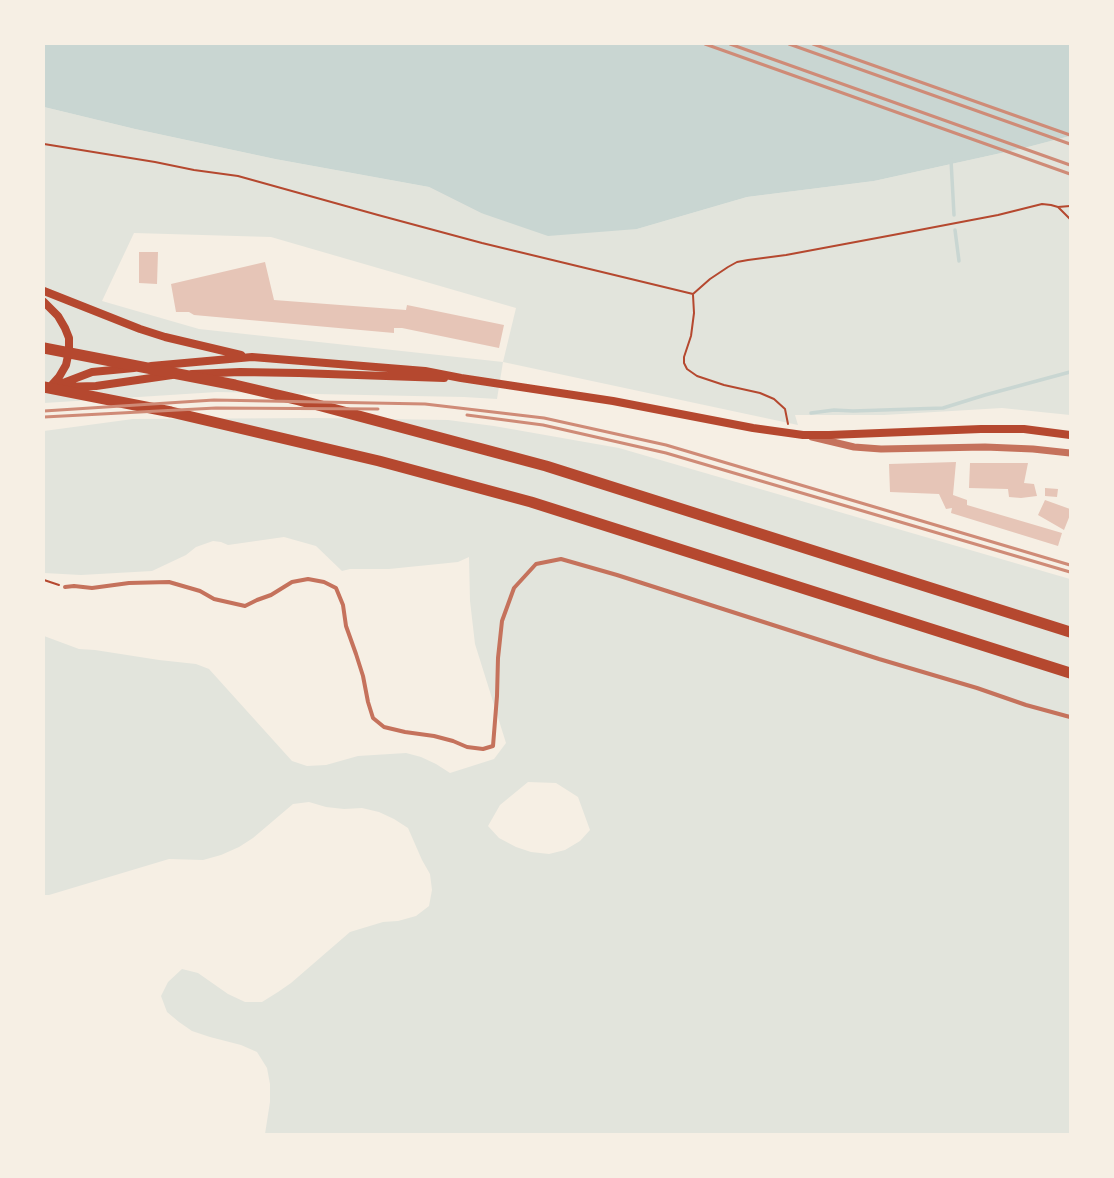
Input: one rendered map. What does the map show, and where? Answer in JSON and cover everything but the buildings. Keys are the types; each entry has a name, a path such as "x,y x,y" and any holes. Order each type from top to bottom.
{"highway":[{"path":"44,348 235,385 292,398 546,466 1070,632"},
{"path":"46,388 171,412 379,461 531,502 1070,673"}],"main road":[{"path":"44,291 140,329 165,337 197,346 252,357 425,371 461,378 605,399 754,428 788,433 860,434 981,428 1024,429 1070,435"},
{"path":"44,302 58,316 69,338 69,351 66,365 59,377 46,388"},
{"path":"46,388 92,372 252,357"},
{"path":"46,388 96,386 180,374 240,372 461,378"}],"street":[{"path":"803,434 854,447 881,449 985,447 1033,448 1070,453"},
{"path":"65,588 74,586 92,588 129,583 169,582 200,591 214,599 245,606 271,595 292,582 308,578 324,582 336,588 373,718 384,726 405,732 434,736 453,741 467,747 484,749 493,746 498,658 502,621 514,588 536,564 561,559 616,575 879,659 977,688 1026,705 1070,717"}],"path":[{"path":"44,144 155,162 194,170 238,176 475,241 693,294"},
{"path":"693,294 710,279 737,262 893,235 998,215 1042,204 1058,207 1070,206"},
{"path":"1058,207 1070,219"},
{"path":"693,294 694,313 691,336 684,357 684,363 687,369 697,376 724,385 760,393 780,403 785,409 788,420 788,433"},
{"path":"44,580 65,588"}],"shaded area":[{"path":"44,44 1070,44 1070,136 1024,148 874,181 747,197 637,229 548,236 481,213 429,187 275,159 135,129 44,107"},
{"path":"44,107 135,129 275,159 429,187 481,213 637,229 747,197 874,181 1024,148 1070,136 1070,415 1002,408 884,415 795,415 798,425 503,362 497,399 217,392 44,403","holes":["134,233 271,237 516,308 503,362 199,329 102,301"]},
{"path":"318,418 448,420 494,426 619,448 1070,579 1070,1134 265,1134 270,1102 270,1084 267,1068 257,1052 241,1045 192,1031 179,1022 167,1012 161,996 168,982 182,969 198,973 228,994 245,1002 262,1002 291,983 350,932 383,922 398,921 416,916 429,906 432,890 430,874 408,828 394,819 379,812 362,808 344,809 326,807 309,802 293,804 253,838 239,847 221,855 203,860 169,859 49,895 44,895 44,636 79,649 196,664 209,669 292,761 307,766 326,765 358,756 406,753 421,757 450,773 494,759 506,743 475,644 470,601 469,557 458,562 389,569 350,569 342,571 316,546 284,537 228,545 213,541 196,547 186,555 152,571 81,575 44,573 44,431 133,419","holes":["528,782 556,783 578,797 590,830 580,841 565,850 549,854 531,852 516,847 499,838 488,826 500,805"]}],"waterway":[{"path":"951,160 954,215"},
{"path":"955,230 959,261"},
{"path":"811,413 834,410 853,411 943,408 1070,372"}],"railway":[{"path":"705,44 1070,174"},
{"path":"730,44 1070,165"},
{"path":"789,44 1070,144"},
{"path":"813,44 1070,135"},
{"path":"44,411 214,400 425,404 544,418 666,445 1070,565"},
{"path":"44,417 216,408 378,409"},
{"path":"467,415 543,425 666,453 1070,572"}]}
